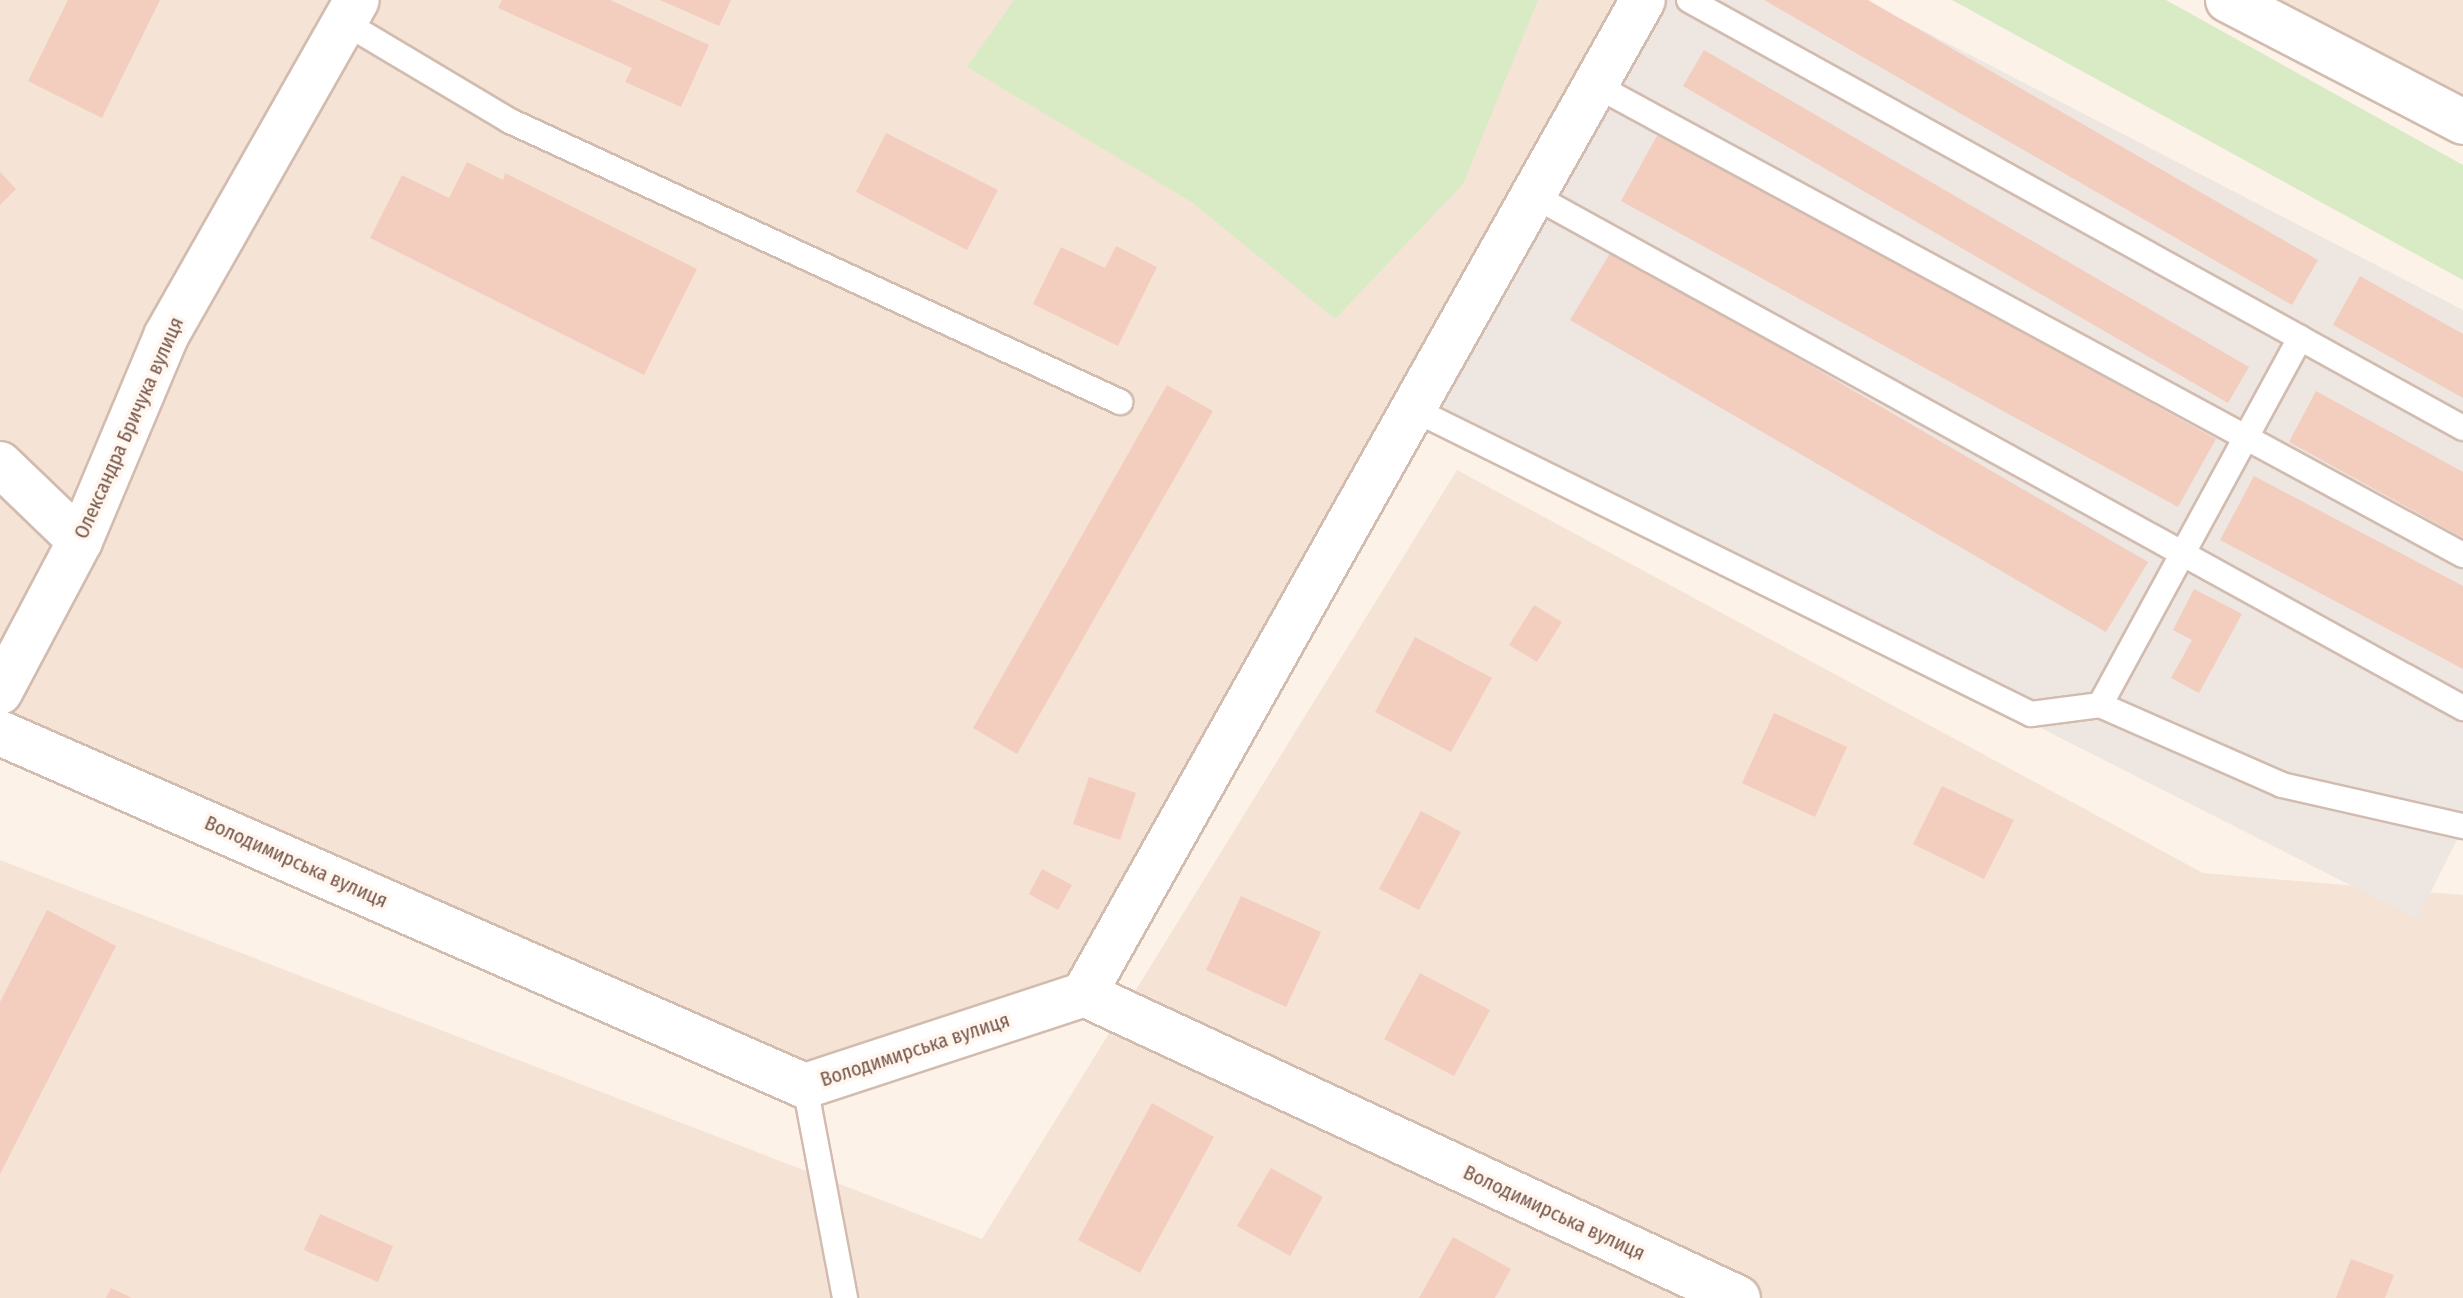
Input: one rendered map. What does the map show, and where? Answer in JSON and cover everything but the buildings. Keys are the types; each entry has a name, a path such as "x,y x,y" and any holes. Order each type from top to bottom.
{"street":[{"path":"1084,994 1409,407 1536,197 1643,0"},
{"path":"2228,0 2463,122"},
{"name":"Олександра Бричука вулиця","path":"0,692 80,541 166,336 351,11"},
{"path":"0,464 80,541"},
{"name":"Володимирська вулиця","path":"0,733 805,1086 1084,994 1724,1295"}],"lane":[{"path":"1689,0 2463,428"},
{"path":"351,11 510,121 1120,402"},
{"path":"1597,86 2463,555"},
{"path":"1536,197 2188,551 2463,708"},
{"path":"2100,705 2188,551 2300,338"},
{"path":"1409,407 2031,714 2100,705 2282,785 2463,826"},
{"path":"805,1086 845,1298"}],"shaded area":[{"path":"0,0 1643,0 1084,994 805,1086 0,733"},
{"path":"1643,0 1864,0 2463,310 2463,828 2417,919 1409,407"},
{"path":"2228,0 2463,0 2463,122"},
{"path":"1457,470 2203,873 2463,895 2463,1298 0,1298 0,860 982,1239"}],"green space":[{"path":"1014,0 1538,0 1463,184 1335,319 1193,203 967,67"},
{"path":"1952,0 2166,0 2463,165 2463,280"}]}
